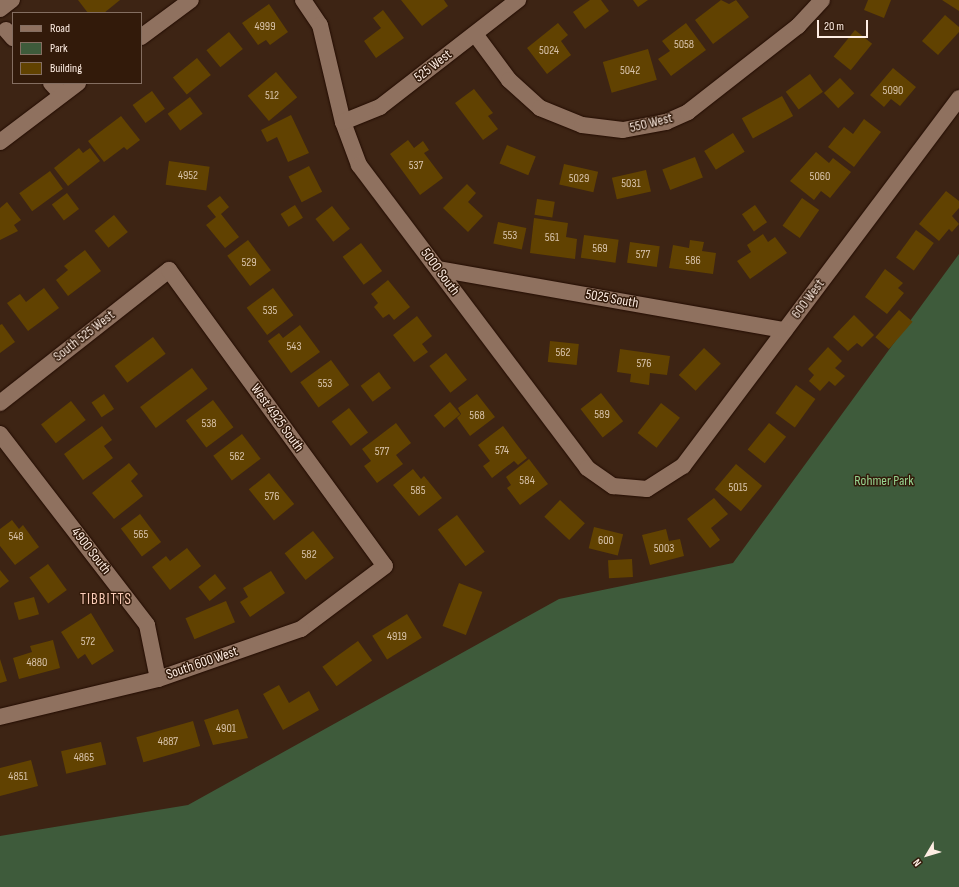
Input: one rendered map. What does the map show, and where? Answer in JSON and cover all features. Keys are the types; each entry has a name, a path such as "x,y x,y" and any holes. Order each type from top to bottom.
{"street":[{"path":"0,9 12,0"},
{"path":"142,36 191,0"},
{"name":"5000 South","path":"303,0 320,25 343,122 359,165 587,468 613,486 647,489"},
{"name":"525 West","path":"343,122 380,107 518,0"},
{"name":"550 West","path":"475,34 509,80 540,108 582,125 623,130 666,122 688,112 798,26 822,0"},
{"path":"0,142 56,89 74,84"},
{"name":"600 West","path":"647,489 683,466 958,102"},
{"name":"5025 South","path":"438,269 785,330"},
{"name":"South 525 West","path":"0,403 169,270"},
{"name":"West 4925 South","path":"169,270 385,566"},
{"name":"4900 South","path":"0,434 147,625 158,679"},
{"name":"South 600 West","path":"0,717 158,679 301,629 385,566"}],"green space":[{"name":"Rohmer Park","path":"959,254 959,887 0,887 0,836 188,805 559,599 733,563"}],"building":[{"path":"78,0 120,0 105,12 87,12"},
{"path":"401,0 444,0 448,6 422,26"},
{"path":"590,0 601,0 609,11 585,29 573,12"},
{"path":"633,0 648,0 638,7"},
{"path":"721,0 729,4 736,0 749,17 713,44 695,20"},
{"path":"868,0 891,0 884,18 864,10"},
{"path":"942,0 959,0 959,11"},
{"path":"269,4 288,32 270,45 266,40 258,45 242,23"},
{"path":"383,10 404,38 376,58 364,41 381,28 373,18"},
{"path":"945,15 959,27 959,32 938,55 922,41"},
{"path":"558,23 568,35 561,41 571,55 547,74 527,48"},
{"path":"686,23 706,50 671,76 658,59 670,51 662,41"},
{"path":"855,30 872,44 851,70 834,56"},
{"path":"229,32 243,49 220,67 206,50"},
{"path":"648,49 657,80 612,93 603,62"},
{"path":"197,58 211,75 187,95 173,78"},
{"path":"893,68 916,87 900,106 891,99 884,107 870,95"},
{"path":"276,72 297,97 269,121 248,96"},
{"path":"810,74 823,92 799,109 786,92"},
{"path":"840,78 854,93 838,108 824,93"},
{"path":"474,89 493,113 488,116 498,129 483,140 455,103"},
{"path":"152,91 165,109 146,123 133,105"},
{"path":"782,96 793,116 753,138 742,118"},
{"path":"190,97 203,114 180,131 168,114"},
{"path":"291,115 309,153 288,162 277,137 267,142 261,130"},
{"path":"121,116 140,140 127,150 124,147 104,162 88,141"},
{"path":"864,119 881,132 854,167 828,147 844,127 853,134"},
{"path":"733,133 745,152 716,170 704,151"},
{"path":"408,140 414,148 423,141 429,150 424,153 443,178 420,195 390,154"},
{"path":"507,145 536,157 528,175 500,164"},
{"path":"79,148 83,153 90,148 100,161 68,186 54,168"},
{"path":"816,152 829,163 833,158 851,172 830,198 821,191 814,200 790,181"},
{"path":"695,157 703,178 670,190 662,170"},
{"path":"169,161 210,167 206,190 166,185"},
{"path":"564,164 598,172 593,192 559,184"},
{"path":"309,166 322,192 302,202 289,176"},
{"path":"646,170 651,191 617,199 612,178"},
{"path":"50,171 63,189 32,211 19,193"},
{"path":"467,184 476,193 468,202 483,216 468,232 443,208"},
{"path":"946,191 959,201 959,208 952,216 959,224 952,232 949,229 939,241 919,224"},
{"path":"67,193 79,209 64,220 52,204"},
{"path":"220,196 229,207 221,214 239,237 225,248 206,225 216,217 207,206"},
{"path":"802,198 819,210 800,238 782,226"},
{"path":"537,199 555,202 552,218 534,215"},
{"path":"7,202 21,220 14,225 18,231 0,240 0,208"},
{"path":"295,205 303,218 289,227 281,214"},
{"path":"755,205 767,222 754,231 742,214"},
{"path":"332,206 350,229 333,242 315,219"},
{"path":"114,215 128,232 108,248 95,231"},
{"path":"534,218 568,223 566,237 577,239 575,259 530,253"},
{"path":"498,222 526,228 522,250 493,244"},
{"path":"916,230 934,243 914,270 896,258"},
{"path":"763,234 768,242 775,237 787,253 750,279 737,261 751,252 747,245"},
{"path":"584,235 619,240 615,263 581,258"},
{"path":"248,240 271,270 250,286 227,256"},
{"path":"690,240 704,242 702,251 716,253 713,274 669,268 673,245 689,248"},
{"path":"630,242 660,246 657,267 627,263"},
{"path":"361,243 382,271 364,285 343,257"},
{"path":"85,250 101,271 68,296 56,280 68,270 64,266"},
{"path":"885,269 903,283 898,288 904,293 887,314 865,297"},
{"path":"388,280 410,307 394,320 389,314 383,318 374,307 378,303 371,294"},
{"path":"44,288 59,308 28,331 7,303 20,294 26,302"},
{"path":"273,288 293,315 267,335 247,308"},
{"path":"899,310 913,322 889,349 875,337"},
{"path":"854,315 874,335 862,347 857,343 848,351 833,337"},
{"path":"417,316 432,336 422,344 428,352 414,362 393,335"},
{"path":"2,324 15,342 0,353 0,325"},
{"path":"300,325 320,352 291,373 268,341 279,333 283,338"},
{"path":"153,337 166,354 127,383 115,366"},
{"path":"550,341 579,344 577,365 548,362"},
{"path":"828,347 842,361 835,368 845,376 835,386 829,381 820,391 809,381 814,375 808,369"},
{"path":"704,348 721,364 696,391 679,375"},
{"path":"620,349 670,356 667,375 650,373 649,385 630,382 631,374 617,372"},
{"path":"446,353 467,380 450,393 429,366"},
{"path":"331,360 349,385 318,407 300,382"},
{"path":"192,368 208,389 156,428 140,407"},
{"path":"379,372 391,388 373,402 361,386"},
{"path":"796,385 815,399 795,427 775,413"},
{"path":"601,393 623,421 603,437 581,409"},
{"path":"104,394 114,409 102,417 92,402"},
{"path":"477,394 495,417 470,436 457,418 461,414 458,408"},
{"path":"213,400 233,427 206,448 186,420"},
{"path":"71,401 86,420 56,443 41,424"},
{"path":"450,402 460,414 444,428 434,415"},
{"path":"661,403 680,418 657,448 638,433"},
{"path":"349,408 368,432 351,446 332,422"},
{"path":"396,423 411,443 396,455 403,464 377,483 364,466 371,461 362,449"},
{"path":"769,423 786,437 765,463 748,449"},
{"path":"102,426 112,440 104,446 113,458 83,480 64,454"},
{"path":"503,426 527,458 518,465 514,461 492,478 483,466 490,461 478,445"},
{"path":"242,434 261,459 232,480 213,456"},
{"path":"529,459 548,484 520,505 507,488 511,485 506,477"},
{"path":"129,463 138,474 131,481 143,496 114,519 92,493"},
{"path":"736,464 762,486 741,511 715,489"},
{"path":"413,469 421,479 424,476 442,498 419,516 393,485"},
{"path":"269,473 294,504 274,520 249,489"},
{"path":"714,498 728,514 711,528 720,540 710,548 687,519"},
{"path":"560,500 585,523 569,540 544,517"},
{"path":"140,514 161,542 142,556 121,528"},
{"path":"457,515 485,552 466,566 438,529"},
{"path":"12,520 19,529 23,525 39,547 15,565 0,546 0,529"},
{"path":"594,527 623,534 618,556 589,548"},
{"path":"666,529 669,541 680,539 684,556 650,565 642,535"},
{"path":"313,531 334,558 306,580 285,553"},
{"path":"187,548 201,566 170,590 152,567 166,556 170,561"},
{"path":"632,559 633,577 609,578 608,560"},
{"path":"48,564 67,590 48,603 29,578"},
{"path":"0,570 9,581 0,588"},
{"path":"271,571 285,593 250,617 240,602 248,597 243,588"},
{"path":"215,574 226,588 210,601 198,587"},
{"path":"459,583 482,592 466,635 443,626"},
{"path":"34,597 39,614 19,620 14,603"},
{"path":"226,601 235,622 194,639 185,618"},
{"path":"91,613 114,651 92,665 85,654 78,659 61,632"},
{"path":"407,614 422,638 387,659 372,636"},
{"path":"53,640 60,668 19,679 13,658 32,652 30,646"},
{"path":"358,641 372,660 337,686 322,667"},
{"path":"0,659 7,681 0,683"},
{"path":"279,685 289,703 309,691 319,710 283,730 263,694"},
{"path":"238,709 248,738 213,745 204,720"},
{"path":"193,721 200,746 143,762 136,737"},
{"path":"101,742 106,764 66,774 61,751"},
{"path":"31,760 38,786 0,796 0,768"}],"district":[{"name":"TIBBITTS","path":"106,600"}]}
